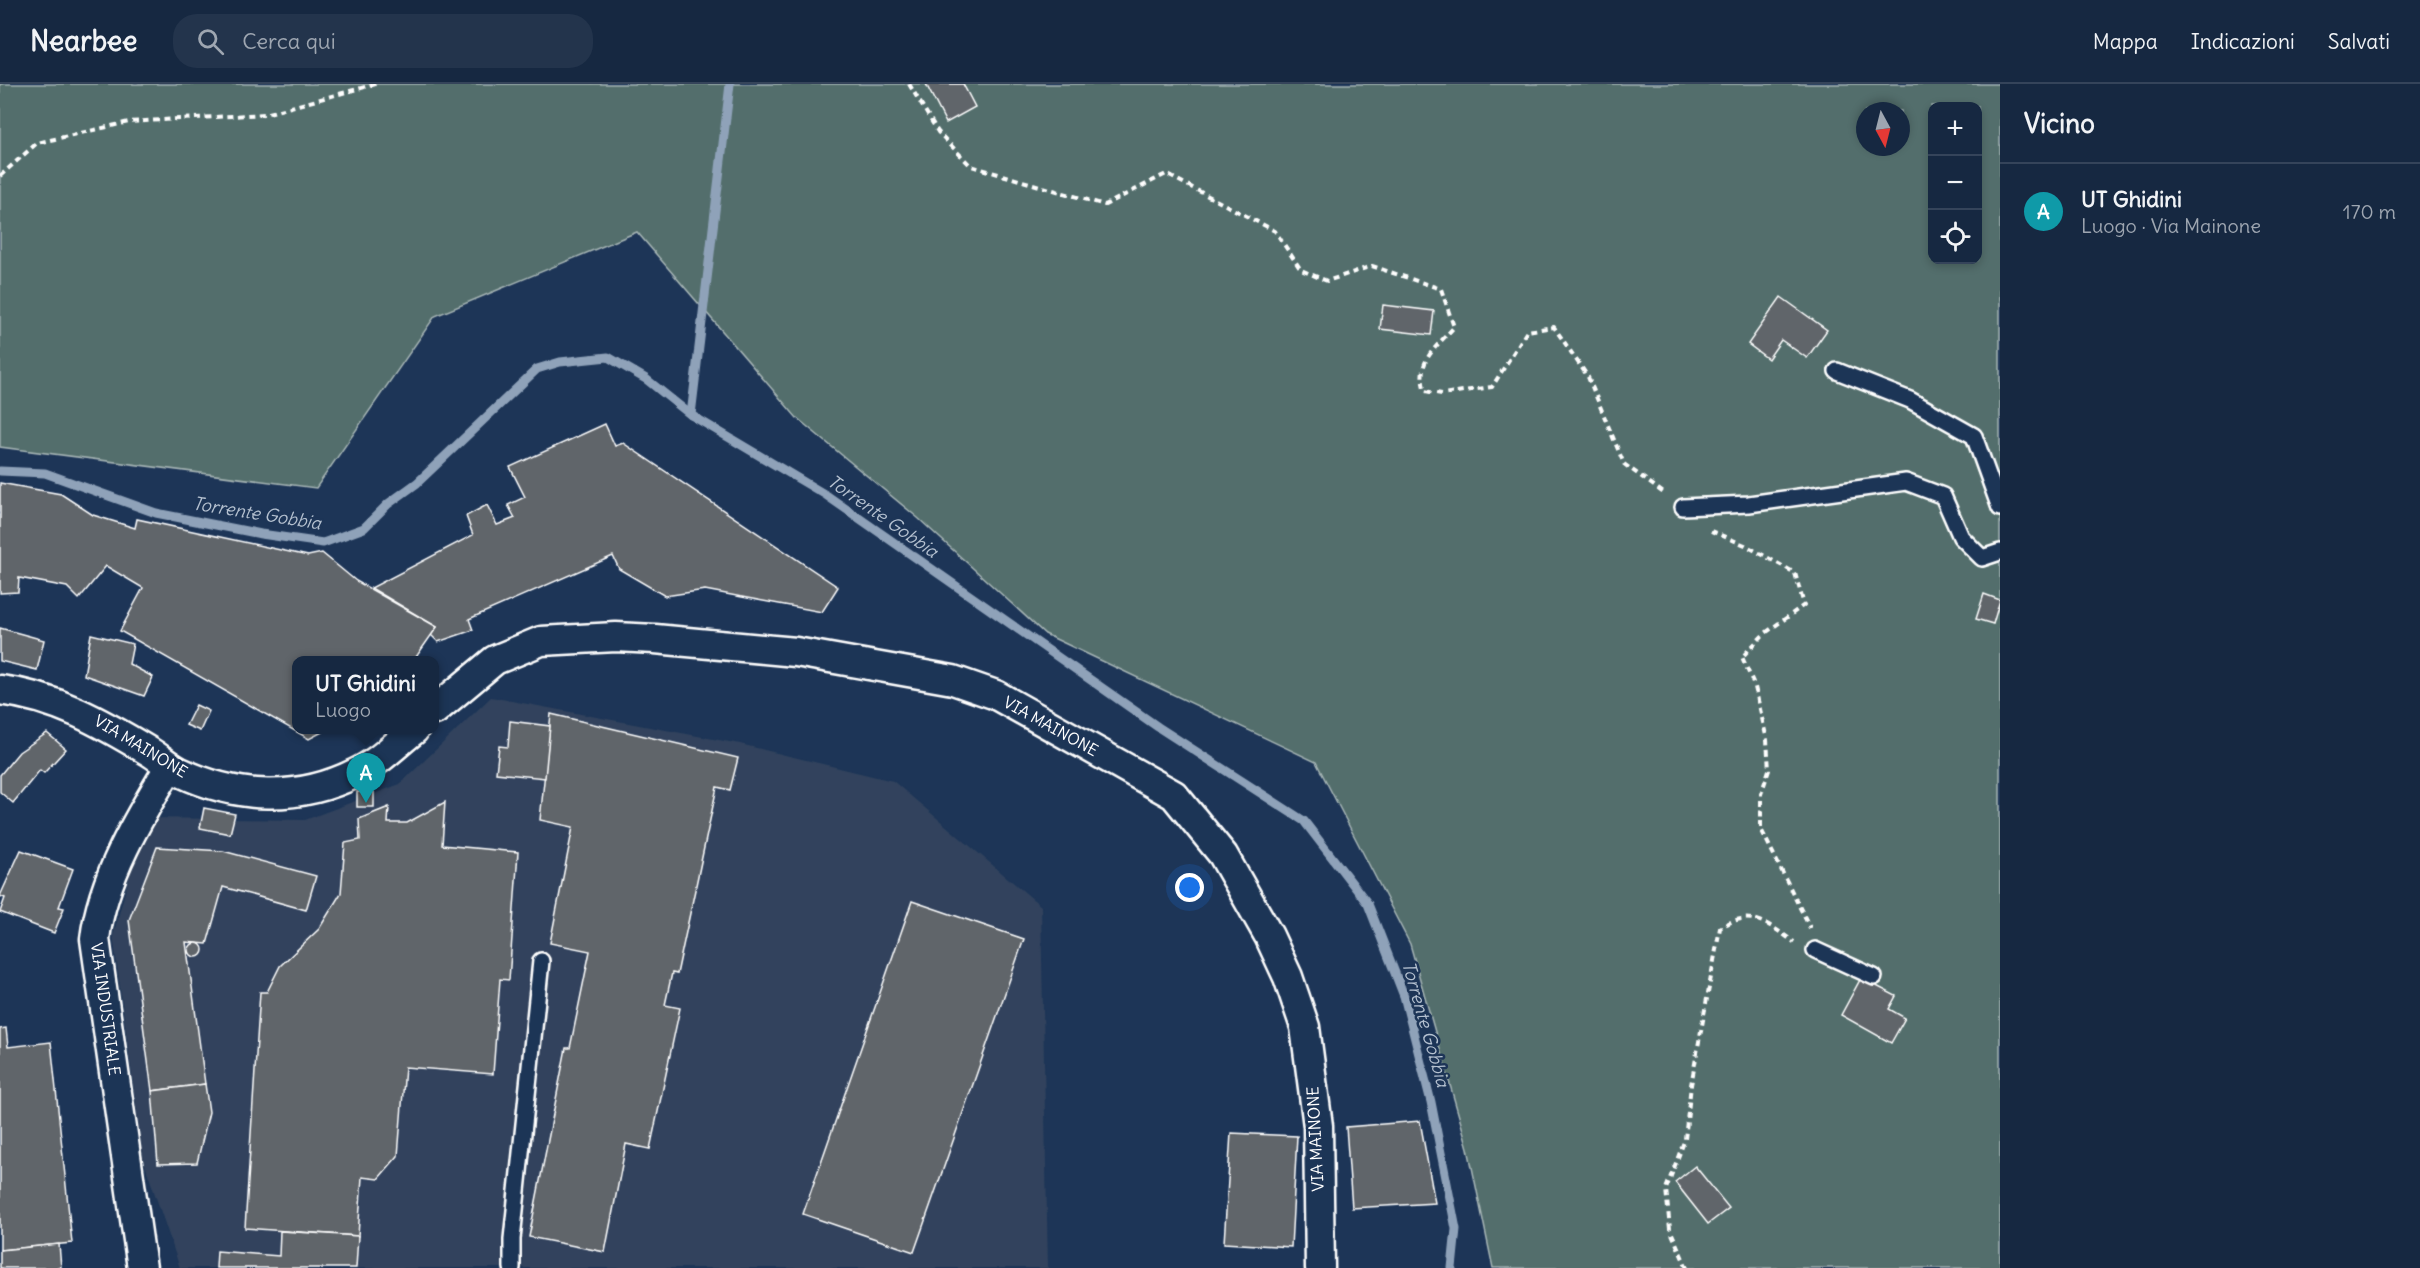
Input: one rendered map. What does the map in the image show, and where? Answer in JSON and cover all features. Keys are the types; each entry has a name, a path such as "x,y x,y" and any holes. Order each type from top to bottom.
{"street":[{"name":"VIA MAINONE","path":"439,707 495,660 541,641 616,637 796,652 953,680 996,695 1174,795 1223,855 1269,936 1288,977 1305,1027 1318,1126 1320,1268"},
{"name":"VIA MAINONE","path":"0,690 31,694 86,714 170,766 210,784 246,794 288,793 355,774 380,759 408,734"},
{"name":"VIA INDUSTRIALE","path":"142,1268 95,939 98,918 133,828 170,766"},
{"path":"121,1268 136,1226"}],"lane":[{"path":"1837,371 1910,400 1974,436 2000,507"},
{"path":"1683,507 1749,504 1906,482 1943,496 1961,537 1982,558 2000,552"},
{"path":"1815,950 1874,977"},
{"path":"512,1268 512,1239 540,960"}],"path":[{"path":"0,176 37,143 129,122 265,114 376,84"},
{"path":"909,84 938,132 971,166 1105,206 1166,174 1275,231 1301,270 1327,281 1372,266 1441,289 1454,327 1424,362 1421,378 1425,391 1442,394 1492,387 1527,331 1554,327 1588,377 1624,464 1683,507 1683,519 1745,545 1795,573 1804,605 1764,634 1742,657 1755,687 1767,740 1768,770 1761,794 1761,829 1815,938 1815,950 1802,949 1754,917 1735,918 1720,928 1691,1085 1685,1139 1666,1189 1670,1229 1687,1268"}],"shaded area":[{"path":"491,697 740,744 893,781 1041,906 1048,1268 180,1268 143,1159 113,936 145,818 305,820 400,784"}],"green space":[{"path":"0,84 2000,84 2000,1268 1493,1268 1468,1148 1410,944 1316,762 1045,634 918,518 797,418 637,232 435,316 316,488 0,447"}],"building":[{"path":"926,84 963,84 975,107 946,123"},
{"path":"1781,297 1827,330 1807,358 1781,340 1768,359 1748,344"},
{"path":"1383,305 1434,311 1431,335 1380,329"},
{"path":"605,424 615,446 623,443 838,587 822,612 705,590 665,596 619,569 613,556 469,619 473,630 438,642 431,635 437,627 371,588 473,535 466,516 487,505 497,525 515,518 508,505 525,497 510,467"},
{"path":"0,483 61,494 93,515 135,528 137,519 308,556 322,553 356,581 437,627 417,656 292,656 292,729 120,631 143,588 106,566 79,599 67,587 19,578 18,592 0,593"},
{"path":"1984,594 2000,600 1993,624 1976,619"},
{"path":"0,628 44,640 37,670 0,661"},
{"path":"91,634 133,644 129,664 153,677 144,696 84,675"},
{"path":"196,705 209,711 200,731 186,725"},
{"path":"551,714 738,758 730,790 717,787 677,974 672,973 665,1005 680,1008 650,1149 626,1144 605,1252 529,1237 566,1048 570,1048 590,951 550,943 573,827 540,820"},
{"path":"510,721 550,726 545,778 496,773 499,746 508,747"},
{"path":"47,733 66,749 44,773 40,770 13,803 0,792 0,775 19,752"},
{"path":"300,734 318,734 309,739"},
{"path":"357,792 374,792 374,807 357,807"},
{"path":"445,802 442,845 518,852 509,980 500,979 493,1074 405,1067 398,1156 378,1179 362,1177 358,1236 245,1228 260,992 267,992 280,966 319,929 341,893 345,843 360,840 359,819 389,807 388,823 407,823"},
{"path":"204,808 235,814 230,834 200,828"},
{"path":"157,847 223,851 316,876 306,910 223,887 207,944 186,942 205,1084 152,1091 129,920"},
{"path":"21,850 73,869 59,907 64,908 54,933 0,912 5,898 0,896"},
{"path":"912,901 1024,939 914,1252 803,1214"},
{"path":"196,943 201,945 203,950 201,955 196,957 191,955 189,950 191,945"},
{"path":"1861,978 1896,996 1889,1009 1905,1018 1891,1043 1841,1015"},
{"path":"6,1028 8,1047 51,1042 72,1243 0,1250 0,1029"},
{"path":"205,1084 209,1112 197,1163 158,1164 152,1091"},
{"path":"1420,1121 1435,1203 1352,1208 1346,1127"},
{"path":"1231,1133 1297,1136 1291,1247 1224,1243"},
{"path":"1695,1166 1729,1208 1708,1224 1675,1182"},
{"path":"280,1231 358,1236 356,1268 216,1268 217,1251 279,1256"},
{"path":"59,1244 61,1268 0,1268 0,1250"}],"waterway":[{"path":"691,415 730,84"},
{"name":"Torrente Gobbia","path":"0,471 45,473 156,513 261,534 323,543 364,528 388,504 417,483 537,369 560,362 608,357 646,379 691,415 826,495 1158,727 1304,821 1368,904 1404,996 1431,1102 1456,1229 1452,1268"}],"place":[{"name":"UT Ghidini","path":"366,803"}]}
